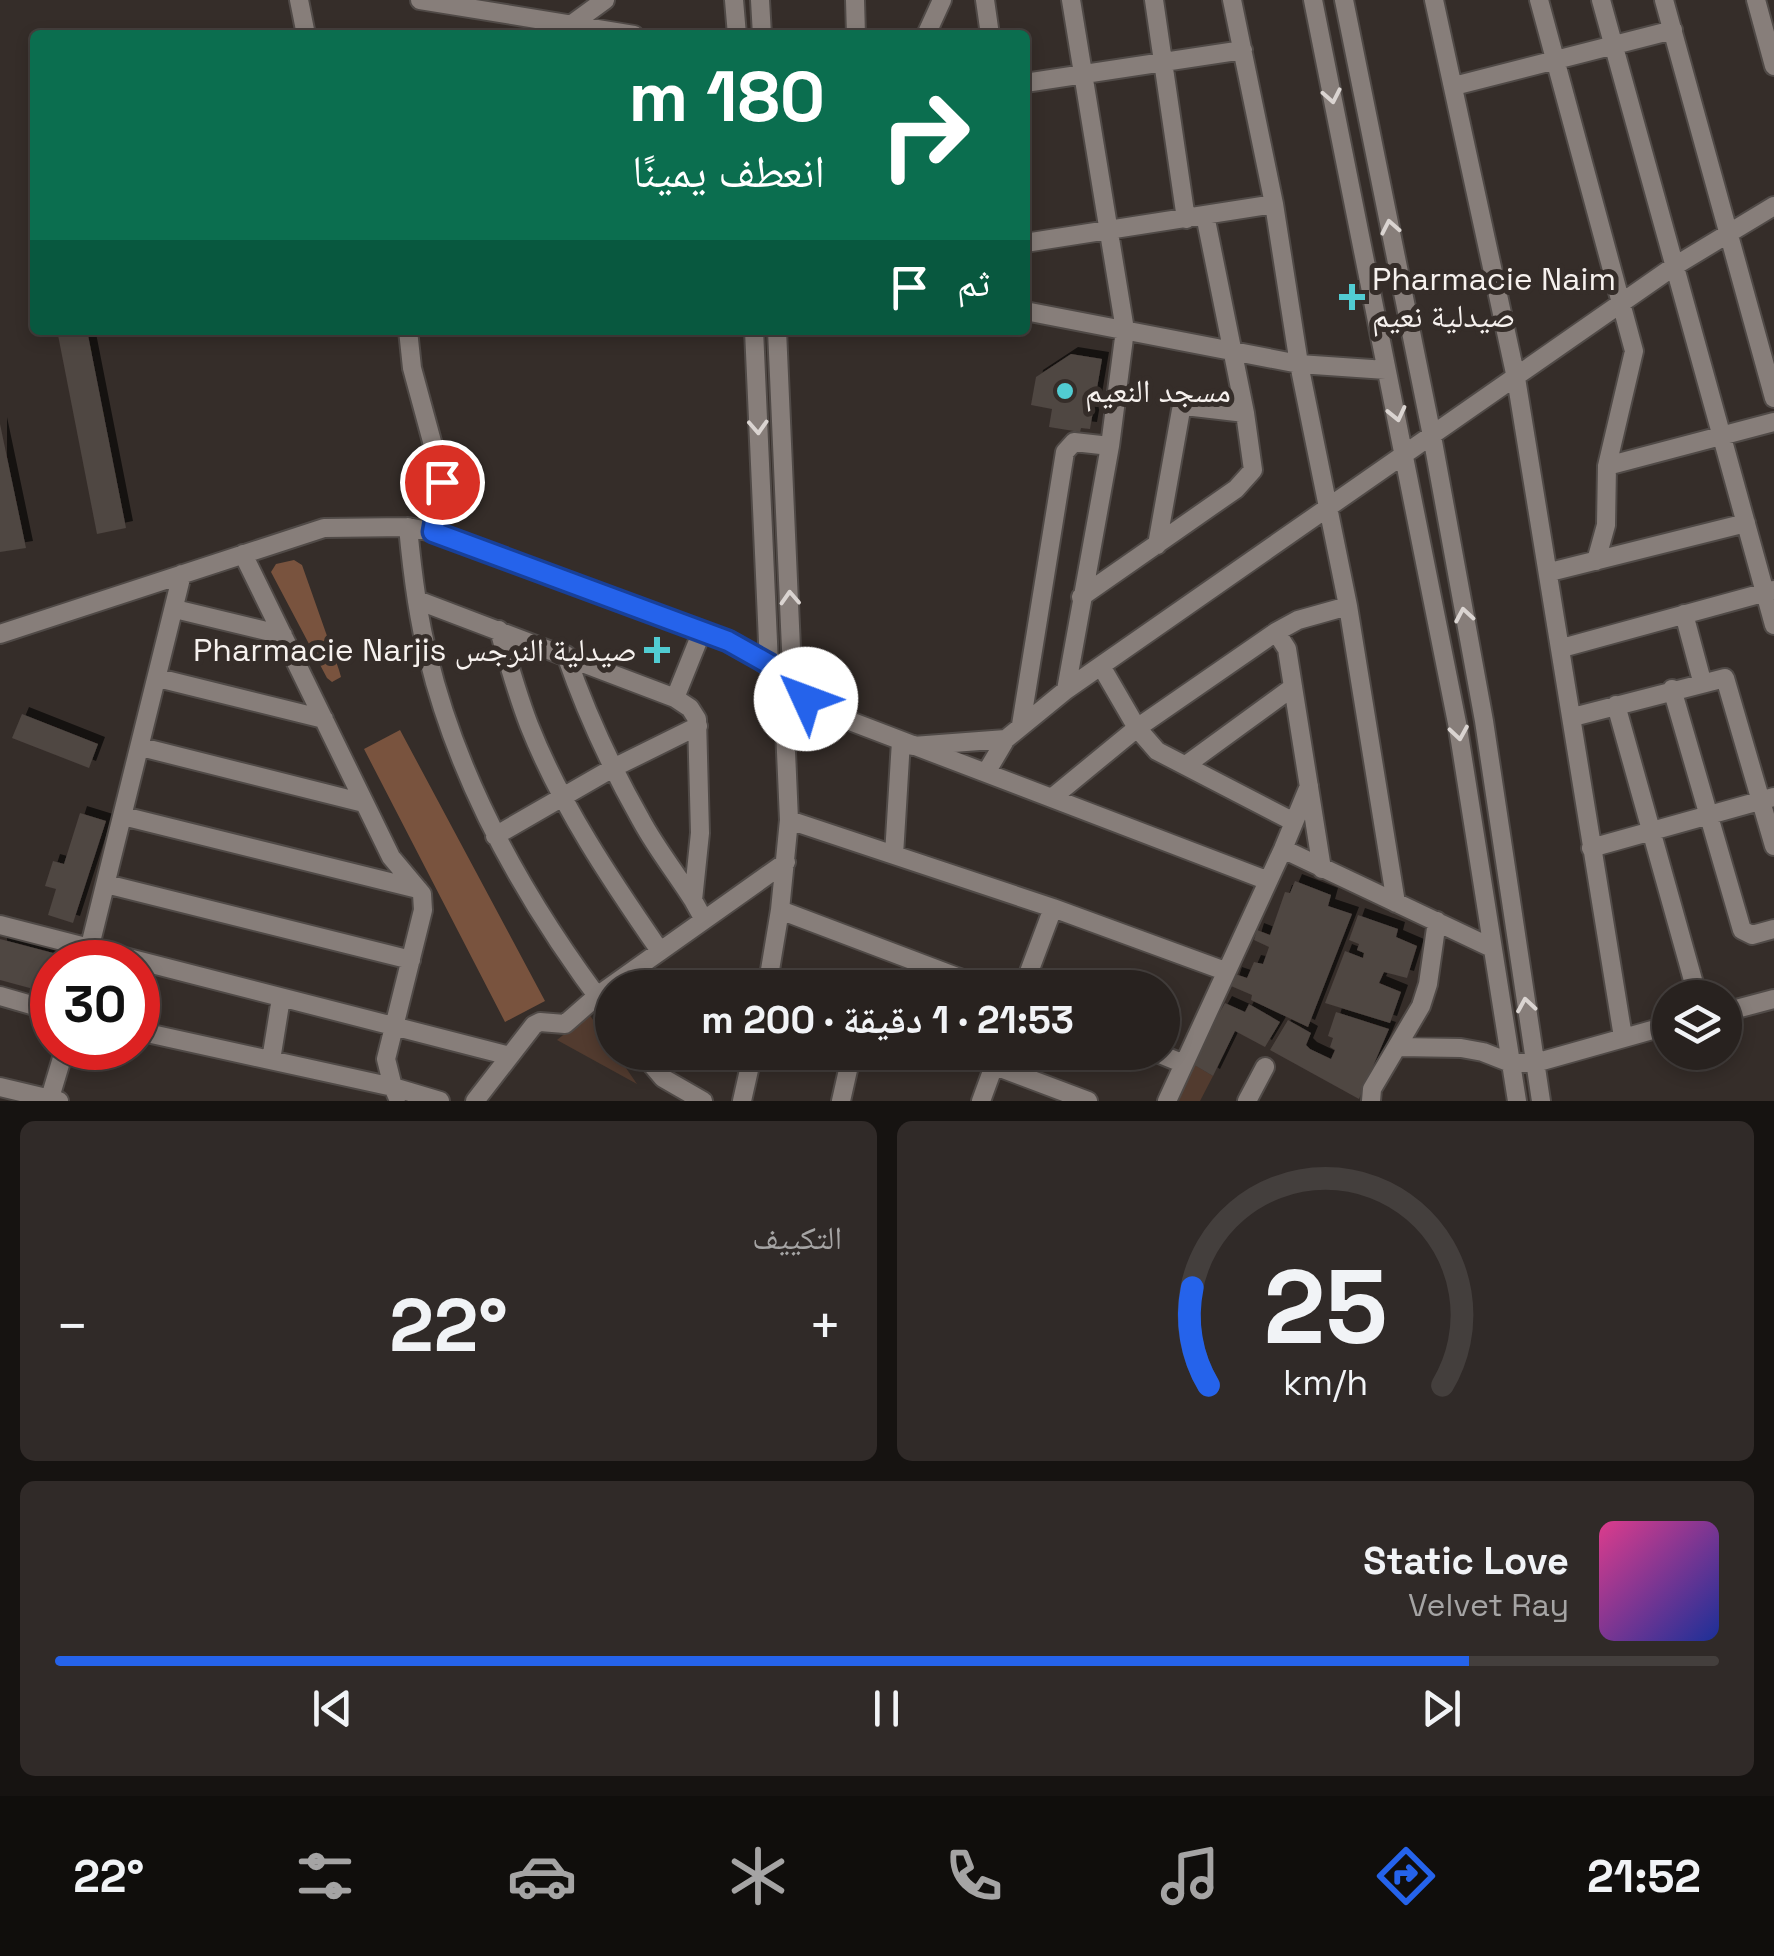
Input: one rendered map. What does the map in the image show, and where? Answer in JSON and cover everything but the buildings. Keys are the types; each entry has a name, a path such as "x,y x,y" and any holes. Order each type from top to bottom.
{"street":[{"path":"299,0 305,30"},
{"path":"420,0 563,30 602,1"},
{"path":"734,0 737,30"},
{"path":"760,0 762,30"},
{"path":"855,0 856,30"},
{"path":"928,30 942,0"},
{"path":"985,0 989,30"},
{"path":"1066,690 1110,446 1125,330 1071,0"},
{"path":"1081,597 1249,478 1252,460 1233,349 1195,217 1154,0"},
{"path":"1232,0 1348,606 1396,902"},
{"path":"1313,0 1458,728 1517,1101"},
{"path":"1344,0 1432,436 1484,721 1541,1101"},
{"path":"1434,0 1516,378 1624,1037"},
{"path":"1539,0 1634,351 1607,466 1606,525 1596,561"},
{"path":"1600,0 1746,523 1770,591 1774,625"},
{"path":"1664,0 1774,398"},
{"path":"1756,0 1774,66"},
{"path":"1454,86 1673,30"},
{"path":"1030,82 1243,50"},
{"path":"1030,242 1274,204"},
{"path":"986,771 1006,738 1066,690 1673,267 1774,206"},
{"path":"1030,312 1299,364 1386,370"},
{"path":"409,335 412,368 442,482 433,532"},
{"path":"754,335 769,664 785,729 788,820 786,862 769,970"},
{"path":"777,335 795,690 785,729"},
{"path":"1156,545 1181,410 1186,406 1245,412"},
{"path":"1607,466 1774,422"},
{"path":"1022,725 1064,452 1074,442 1110,446"},
{"path":"1550,572 1746,523"},
{"path":"408,527 428,657 450,726 495,836 521,883 595,993"},
{"path":"0,634 324,528 408,527 433,532 750,651 829,713 1266,880"},
{"path":"243,554 391,857 418,889 424,910 386,1059 396,1094"},
{"path":"92,940 182,574"},
{"path":"1562,648 1770,591"},
{"path":"417,600 675,698 690,708 698,726 700,833 692,900"},
{"path":"1053,798 1137,728 1276,632 1298,620 1348,606"},
{"path":"175,609 283,635"},
{"path":"1684,614 1702,682"},
{"path":"499,630 531,730 562,796 599,861 660,952"},
{"path":"675,698 702,632"},
{"path":"1276,632 1287,649 1322,868"},
{"path":"566,655 583,706 613,768 704,920"},
{"path":"1101,666 1137,728 1157,750 1294,822"},
{"path":"1573,717 1723,677 1768,799 1774,846"},
{"path":"158,678 324,719"},
{"path":"1186,765 1293,688"},
{"path":"1672,689 1742,930 1752,935 1774,929"},
{"path":"1616,705 1693,980"},
{"path":"495,836 613,768 698,726"},
{"path":"907,743 1006,738"},
{"path":"894,855 907,743"},
{"path":"141,748 364,803"},
{"path":"1167,1101 1309,786"},
{"path":"1591,848 1768,799"},
{"path":"123,816 418,889"},
{"path":"788,820 1053,908 1225,971"},
{"path":"1283,849 1492,948"},
{"path":"634,970 786,862"},
{"path":"106,884 411,960"},
{"path":"1031,970 1053,908"},
{"path":"780,910 938,970"},
{"path":"1371,1101 1372,1089 1399,1046 1428,984 1437,921"},
{"path":"0,925 43,940"},
{"path":"160,972 510,1056"},
{"path":"0,996 30,1005"},
{"path":"271,1060 281,998"},
{"path":"475,1101 534,1024 564,1024 595,998"},
{"path":"1742,1007 1774,999"},
{"path":"1399,1046 1460,1048 1511,1062 1535,1063 1652,1030"},
{"path":"160,1037 271,1060 396,1094 440,1101"},
{"path":"1180,1062 1184,1064"},
{"path":"1247,1101 1265,1066"},
{"path":"0,1087 53,1100 59,1070"},
{"path":"657,1070 703,1101"},
{"path":"742,1101 749,1070"},
{"path":"841,1101 848,1070"},
{"path":"981,1101 993,1070"},
{"path":"1021,1070 1088,1101"}],"shaded area":[{"path":"294,560 302,565 339,670 341,677 332,682 271,572 276,564"},
{"path":"400,730 545,1001 505,1022 364,749"},
{"path":"589,1014 595,1023 595,1061 557,1040"},
{"path":"1193,1064 1213,1076 1200,1101 1176,1101"},
{"path":"612,1070 627,1070 637,1084"}],"place":[{"name":"Pharmacie Naim صيدلية نعيم","path":"1352,297"},
{"name":"مسجد النعيم","path":"1065,391"},
{"name":"Pharmacie Narjis صيدلية النرجس","path":"657,650"}],"route":[{"path":"442,482 433,532 728,641 769,664 806,699"}]}
